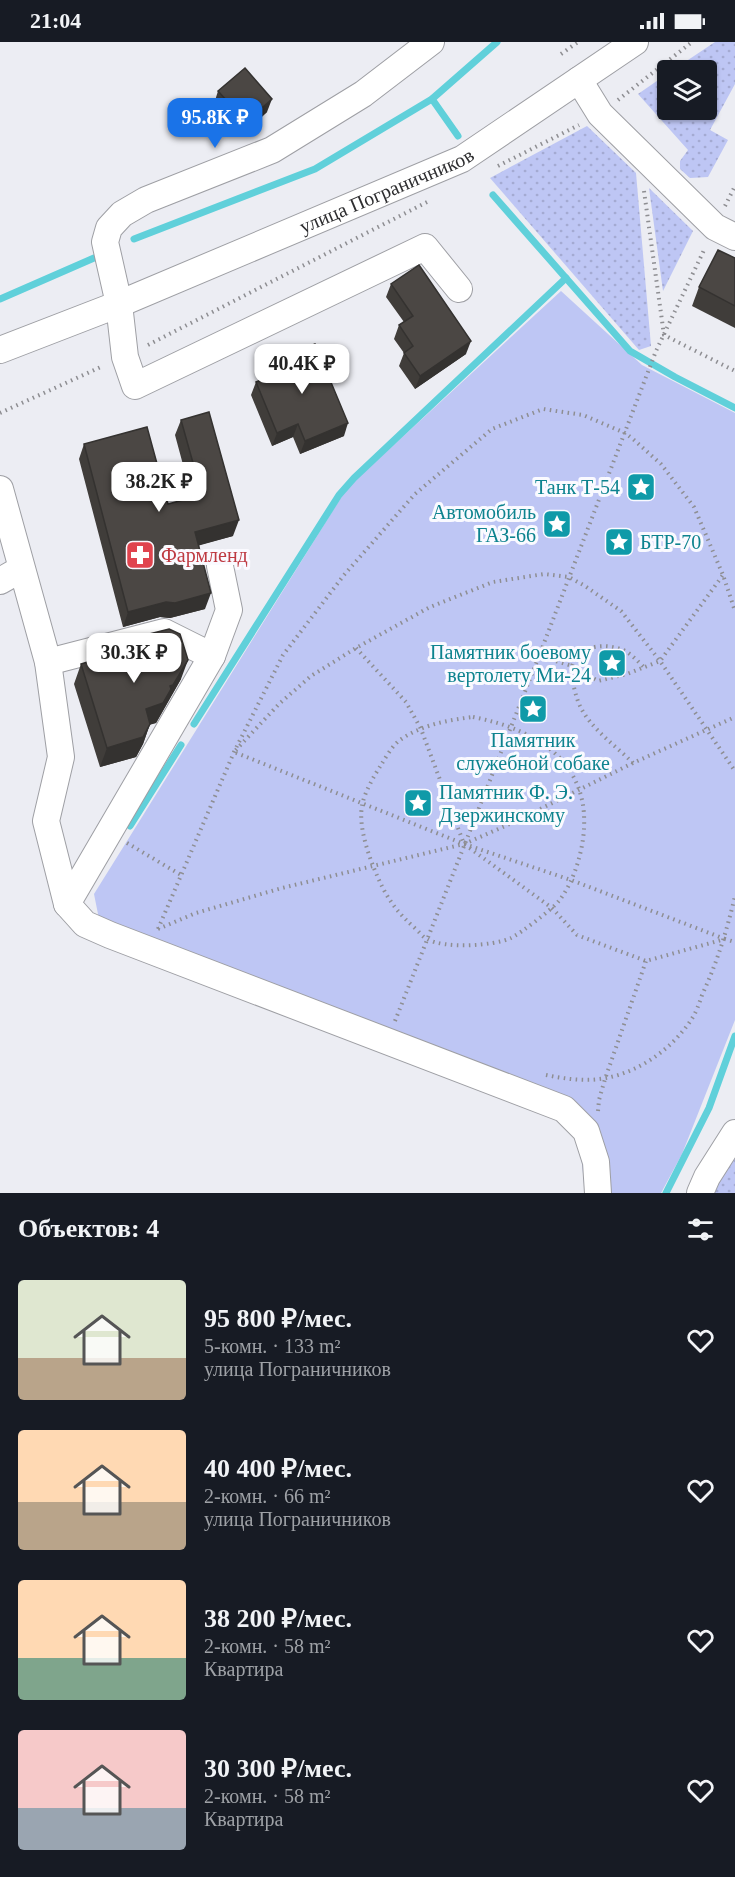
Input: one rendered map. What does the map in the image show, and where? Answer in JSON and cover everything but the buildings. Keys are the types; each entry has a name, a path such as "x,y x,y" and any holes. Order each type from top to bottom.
{"street":[{"path":"431,42 363,93 272,150 146,200 122,214 109,228 105,242 119,304 124,357 135,386 425,248 459,289"},
{"name":"улица Пограничников","path":"0,350 119,304 462,159 635,42"},
{"path":"579,80 600,114 725,232"},
{"path":"0,489 11,575 48,662 62,757 46,821 67,904 85,924 110,935 392,1029 564,1109 586,1131 596,1162 598,1193"},
{"path":"67,904 212,656 229,610 220,566"},
{"path":"48,662 164,632 212,656"},
{"path":"700,1193 735,1133"}],"path":[{"path":"561,54 578,42"},
{"path":"494,168 600,114 692,42"},
{"path":"643,184 664,335"},
{"path":"392,1029 656,351 725,232 735,186"},
{"path":"0,413 124,357 430,201"},
{"path":"664,335 735,371"},
{"path":"158,929 234,752 283,655 344,575 415,494 492,429 543,409 583,415 625,433 661,464 694,507 723,575 735,611"},
{"path":"234,752 279,704 311,676 356,648 430,606 493,582 544,574 568,577 621,611 660,661 735,771"},
{"path":"539,656 572,666 598,681 627,674 660,661 723,575"},
{"path":"633,763 590,722 579,704 573,685 572,666 581,652 599,645 625,650 644,667"},
{"path":"356,648 406,702 421,729 464,844 552,908 577,935 646,961 725,939"},
{"path":"473,717 511,727 530,735 554,752 570,771 580,790 585,824 581,854 571,880 560,900 552,908 511,938 479,945 448,945 427,939 399,914 373,867 361,821 362,804 376,774 399,741 421,729 445,720 473,717"},
{"path":"158,929 196,913 282,888 464,844 735,717"},
{"path":"234,752 464,844 571,880 735,942"},
{"path":"109,833 181,875"},
{"path":"544,1074 572,1080 605,1078 635,1068 656,1056 672,1043 692,1020 714,969 725,939 735,896"},
{"path":"147,929 158,929 168,933"},
{"path":"598,1116 599,1100 605,1078 646,961"},
{"path":"385,1014 392,1029"},
{"path":"392,1029 404,1021"}],"shaded area":[{"path":"715,42 735,42 735,84 717,117 717,60 688,60"},
{"path":"657,81 657,115 638,94"},
{"path":"661,120 715,120 710,130 728,140 708,177 690,178 680,169 680,161 688,150"},
{"path":"587,126 636,173 651,346 639,350 490,178"},
{"path":"649,188 693,231 663,291"},
{"path":"561,291 642,365 735,413 735,1020 682,1154 661,1193 585,1193 580,1145 565,1123 104,944 94,894 347,488"},
{"path":"735,1153 735,1193 713,1193 725,1167"}],"waterway":[{"path":"134,239 315,169 432,99 497,42"},
{"path":"432,99 458,136"},
{"path":"493,195 630,351 735,408"},
{"path":"0,299 94,258"},
{"path":"194,724 339,495 354,478 566,278"},
{"path":"130,826 181,745"},
{"path":"666,1193 709,1108 735,1036"}],"place":[{"name":"Танк Т-54","path":"641,487"},
{"name":"Автомобиль ГАЗ-66","path":"557,524"},
{"name":"БТР-70","path":"619,542"},
{"name":"Фармленд","path":"140,555"},
{"name":"Памятник боевому вертолету Ми-24","path":"612,663"},
{"name":"Памятник служебной собаке","path":"533,709"},
{"name":"Памятник Ф. Э. Дзержинскому","path":"418,803"}]}
